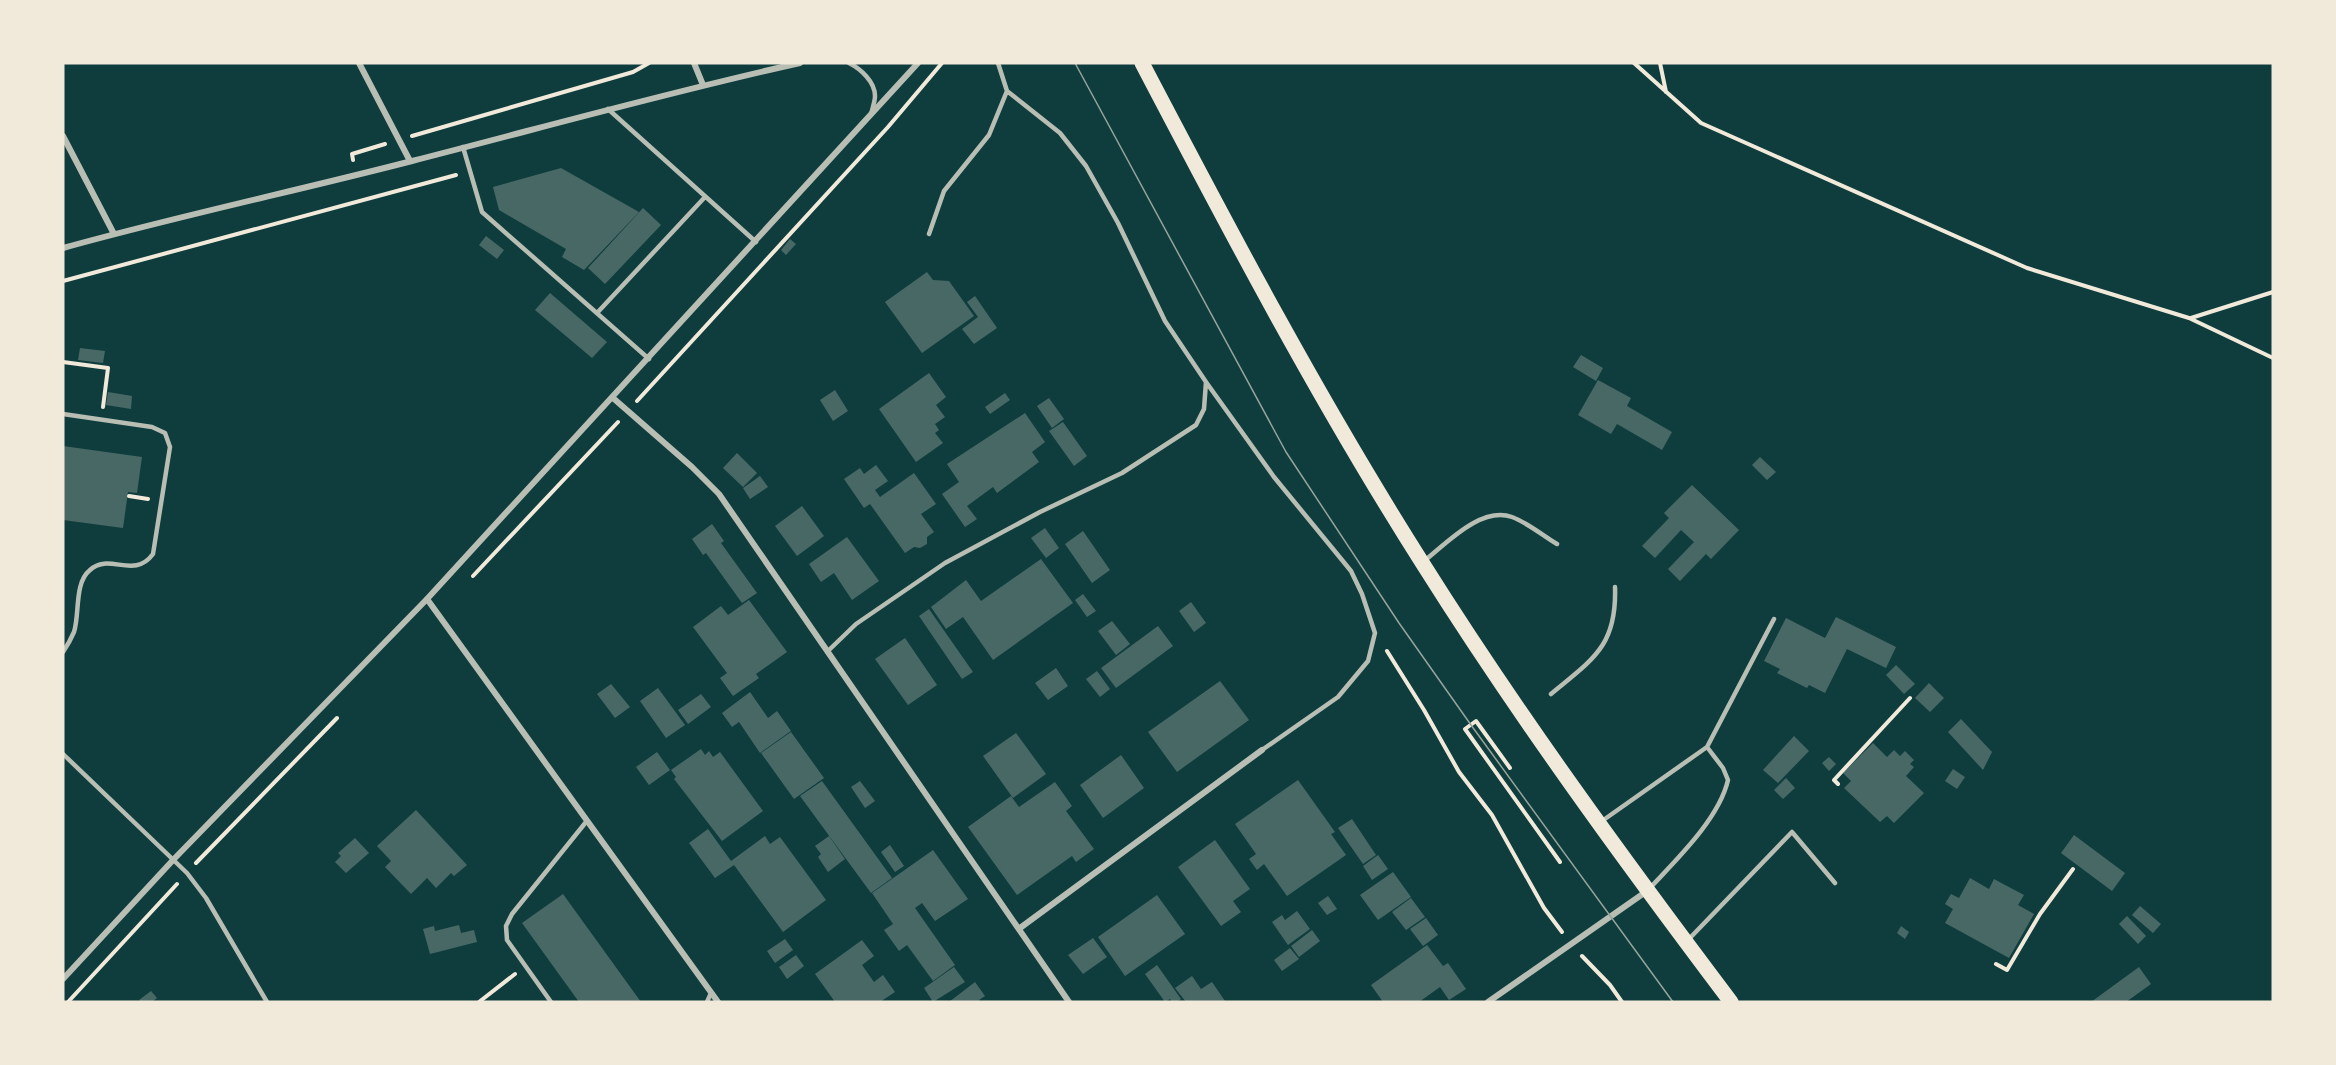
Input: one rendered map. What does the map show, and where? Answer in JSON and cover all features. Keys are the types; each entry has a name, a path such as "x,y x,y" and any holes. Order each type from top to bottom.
{"main road":[{"path":"1142,63 1248,267 1422,563 1514,702 1599,823 1731,1002"}],"street":[{"path":"359,63 410,161"},
{"path":"694,63 703,85"},
{"path":"63,248 703,85 800,63"},
{"path":"63,979 174,859 427,599 918,63"},
{"path":"63,136 114,234"},
{"path":"613,398 692,467 719,494 829,650 1070,1002"},
{"path":"427,599 718,1002"},
{"path":"1020,928 1262,750"},
{"path":"1488,1002 1647,891"}],"lane":[{"path":"849,63 857,67 870,80 875,95 870,116"},
{"path":"998,63 1007,91 1060,133 1086,166 1118,223 1165,321 1274,477 1351,571 1362,594 1375,633 1368,661 1338,697 1262,750"},
{"path":"929,234 944,191 989,135 1007,91"},
{"path":"608,110 756,242"},
{"path":"463,147 482,212 649,359"},
{"path":"597,313 705,196"},
{"path":"829,650 856,624 945,563 1041,512 1122,473 1196,425 1204,410 1206,382"},
{"path":"63,414 152,427 165,433 169,440 169,457 156,544 149,560 130,567 99,564 90,569 81,585 75,630 63,652"},
{"path":"1422,563 1481,518 1495,514 1510,516 1524,522 1557,544"},
{"path":"1551,693 1593,659 1612,630 1616,607 1615,587"},
{"path":"1599,823 1707,747 1774,619"},
{"path":"1647,891 1689,845 1721,802 1728,780 1724,768 1707,747"},
{"path":"63,754 174,859 206,898 267,1002"},
{"path":"551,1002 507,940 506,926 512,914 586,822"},
{"path":"1686,942 1792,832 1834,883"},
{"path":"707,1002 711,993"}],"path":[{"path":"364,199 352,154 633,72 649,63"},
{"path":"1634,63 1701,123 2027,268 2189,318 2273,358"},
{"path":"1660,63 1666,92"},
{"path":"63,281 470,171"},
{"path":"2189,318 2273,292"},
{"path":"63,362 108,368 101,419"},
{"path":"129,496 152,499"},
{"path":"1375,633 1424,710 1459,772 1492,814 1544,908 1570,944 1610,985 1622,1002"},
{"path":"1838,784 1834,780 1910,698"},
{"path":"1510,768 1476,721 1465,729 1560,862"},
{"path":"1996,964 2007,970 2040,914 2073,869"},
{"path":"479,1002 526,967"}],"building":[{"path":"561,168 639,212 584,270 562,257 566,249 499,210 493,187"},
{"path":"643,208 661,225 605,284 588,268"},
{"path":"486,236 504,250 497,259 479,245"},
{"path":"790,239 796,244 786,255 781,250"},
{"path":"927,272 933,280 949,281 974,316 922,353 885,302"},
{"path":"550,293 607,342 592,358 535,310"},
{"path":"975,296 997,328 974,344 962,329 978,317 967,302"},
{"path":"80,348 105,351 103,363 78,360"},
{"path":"1581,355 1603,368 1596,381 1573,367"},
{"path":"929,373 946,397 936,405 945,417 935,424 939,430 935,433 943,443 916,462 879,409"},
{"path":"1598,380 1631,398 1627,406 1672,432 1662,450 1617,424 1611,434 1578,415"},
{"path":"835,390 848,411 833,421 820,400"},
{"path":"108,392 132,396 131,409 106,405"},
{"path":"1005,393 1010,400 990,414 985,407"},
{"path":"1049,398 1064,419 1052,428 1037,406"},
{"path":"1025,413 1045,442 1032,452 1039,462 997,493 993,487 967,506 977,519 965,527 942,494 959,482 947,464"},
{"path":"1063,422 1087,456 1074,466 1049,431"},
{"path":"63,446 142,457 137,493 128,492 123,528 63,520"},
{"path":"737,453 757,473 743,487 723,468"},
{"path":"1760,457 1776,472 1767,480 1752,465"},
{"path":"876,465 888,481 875,490 880,497 914,473 936,504 921,514 934,532 927,537 927,544 920,548 914,547 905,553 870,504 864,508 844,479 860,468 864,474"},
{"path":"760,476 768,487 750,499 743,488"},
{"path":"1692,485 1739,530 1711,559 1706,554 1680,581 1668,569 1694,542 1681,530 1655,558 1642,546 1669,518 1664,513"},
{"path":"802,506 824,536 797,556 775,526"},
{"path":"712,524 724,541 721,543 757,593 742,603 706,553 703,555 692,539"},
{"path":"1045,528 1059,548 1046,558 1031,538"},
{"path":"1083,531 1110,570 1092,583 1065,544"},
{"path":"847,537 879,581 852,600 834,573 821,582 809,564"},
{"path":"1041,559 1073,603 993,660 963,617 946,629 931,607 966,580 981,601"},
{"path":"1083,594 1096,611 1087,617 1075,600"},
{"path":"749,600 787,652 756,674 759,678 733,696 720,678 727,673 693,627 721,606 728,615"},
{"path":"1191,602 1206,623 1194,632 1179,611"},
{"path":"929,609 973,672 962,679 919,616"},
{"path":"1836,617 1896,647 1886,668 1847,649 1825,693 1809,685 1807,688 1777,673 1780,669 1764,661 1786,618 1825,638"},
{"path":"1112,621 1130,644 1116,655 1098,631"},
{"path":"1158,626 1173,646 1116,688 1101,668"},
{"path":"905,638 937,685 908,705 875,659"},
{"path":"1896,665 1915,684 1904,694 1886,675"},
{"path":"1056,668 1068,686 1048,700 1035,683"},
{"path":"1097,671 1110,689 1100,697 1086,679"},
{"path":"1220,681 1249,720 1177,772 1148,732"},
{"path":"1929,683 1944,698 1930,712 1915,698"},
{"path":"611,684 630,707 615,718 597,694"},
{"path":"658,688 685,725 666,738 640,701"},
{"path":"750,692 768,718 777,711 791,731 760,753 739,722 732,727 722,713"},
{"path":"701,694 711,707 688,724 678,710"},
{"path":"1961,719 1992,752 1983,770 1948,732"},
{"path":"791,732 824,778 794,799 761,753"},
{"path":"1016,733 1046,774 1013,798 983,756"},
{"path":"1794,736 1809,751 1778,783 1763,770"},
{"path":"1873,743 1887,757 1894,750 1900,756 1905,751 1914,760 1910,764 1914,767 1906,776 1924,793 1894,823 1887,816 1880,822 1844,788 1851,781 1843,773"},
{"path":"701,749 705,755 709,751 713,757 720,752 763,811 722,841 674,779 676,777 671,770"},
{"path":"657,752 670,770 649,785 636,767"},
{"path":"1121,755 1144,788 1103,818 1080,785"},
{"path":"1829,757 1836,764 1829,771 1822,763"},
{"path":"1953,769 1965,777 1957,789 1945,781"},
{"path":"1786,778 1795,788 1783,799 1774,790"},
{"path":"1298,780 1335,832 1331,834 1346,855 1287,896 1264,864 1257,870 1249,859 1256,854 1235,824"},
{"path":"822,781 892,878 871,893 800,796"},
{"path":"860,781 875,801 865,808 851,787"},
{"path":"1055,782 1072,806 1066,811 1094,849 1076,862 1072,856 1017,895 968,827 1011,796 1019,807"},
{"path":"416,810 467,865 454,876 451,873 436,888 427,878 411,894 385,867 391,861 377,846"},
{"path":"1352,819 1376,855 1363,864 1338,828"},
{"path":"708,829 731,861 765,836 770,844 780,837 826,900 783,932 734,865 715,878 689,843"},
{"path":"2074,835 2125,873 2112,891 2061,853"},
{"path":"829,836 845,859 828,872 818,857 821,854 815,846"},
{"path":"355,838 369,853 346,873 335,862 341,856 338,853"},
{"path":"1215,840 1250,889 1233,901 1241,912 1221,926 1178,867"},
{"path":"890,845 904,866 895,872 881,852"},
{"path":"933,850 968,899 935,921 922,903 915,908 955,965 933,981 907,945 899,951 884,930 893,924 872,893"},
{"path":"1378,855 1388,869 1372,880 1363,866"},
{"path":"1393,872 1411,897 1378,920 1360,895"},
{"path":"1970,878 1989,889 1994,879 2024,895 2018,905 2034,914 2009,958 1945,923 1953,909 1945,904 1951,894 1959,898"},
{"path":"563,894 641,1002 579,1002 522,923"},
{"path":"1157,895 1185,934 1125,976 1098,937"},
{"path":"1328,896 1337,909 1327,915 1318,903"},
{"path":"1411,898 1425,917 1406,930 1392,912"},
{"path":"2140,906 2161,924 2153,933 2132,915"},
{"path":"1297,911 1310,929 1288,945 1272,922 1282,915 1285,920"},
{"path":"2127,916 2146,936 2138,944 2119,924"},
{"path":"1426,918 1438,935 1423,946 1410,929"},
{"path":"459,925 461,933 474,930 477,942 430,954 423,929 434,926 435,931"},
{"path":"1901,926 1909,932 1905,939 1897,933"},
{"path":"1312,930 1320,941 1299,957 1291,946"},
{"path":"1093,938 1107,957 1083,974 1068,955"},
{"path":"785,939 793,950 775,963 767,951"},
{"path":"862,940 874,956 862,965 874,982 883,975 895,992 880,1002 835,1002 815,974"},
{"path":"1427,945 1443,966 1448,963 1466,989 1449,1000 1440,987 1419,1002 1383,1002 1371,985"},
{"path":"1290,948 1299,959 1282,971 1274,960"},
{"path":"796,955 804,966 787,979 779,967"},
{"path":"1157,965 1181,999 1177,1002 1172,1002 1170,999 1165,1002 1145,974"},
{"path":"954,967 965,982 933,1002 924,988"},
{"path":"2139,967 2151,984 2126,1002 2091,1002"},
{"path":"1192,976 1201,989 1212,982 1225,1001 1186,1002 1175,988"},
{"path":"975,982 985,996 979,1000 981,1002 949,1002"},
{"path":"151,991 157,998 152,1002 139,1000"}],"tram line":[{"path":"1075,63 1286,452 1399,623 1673,1002"}]}
